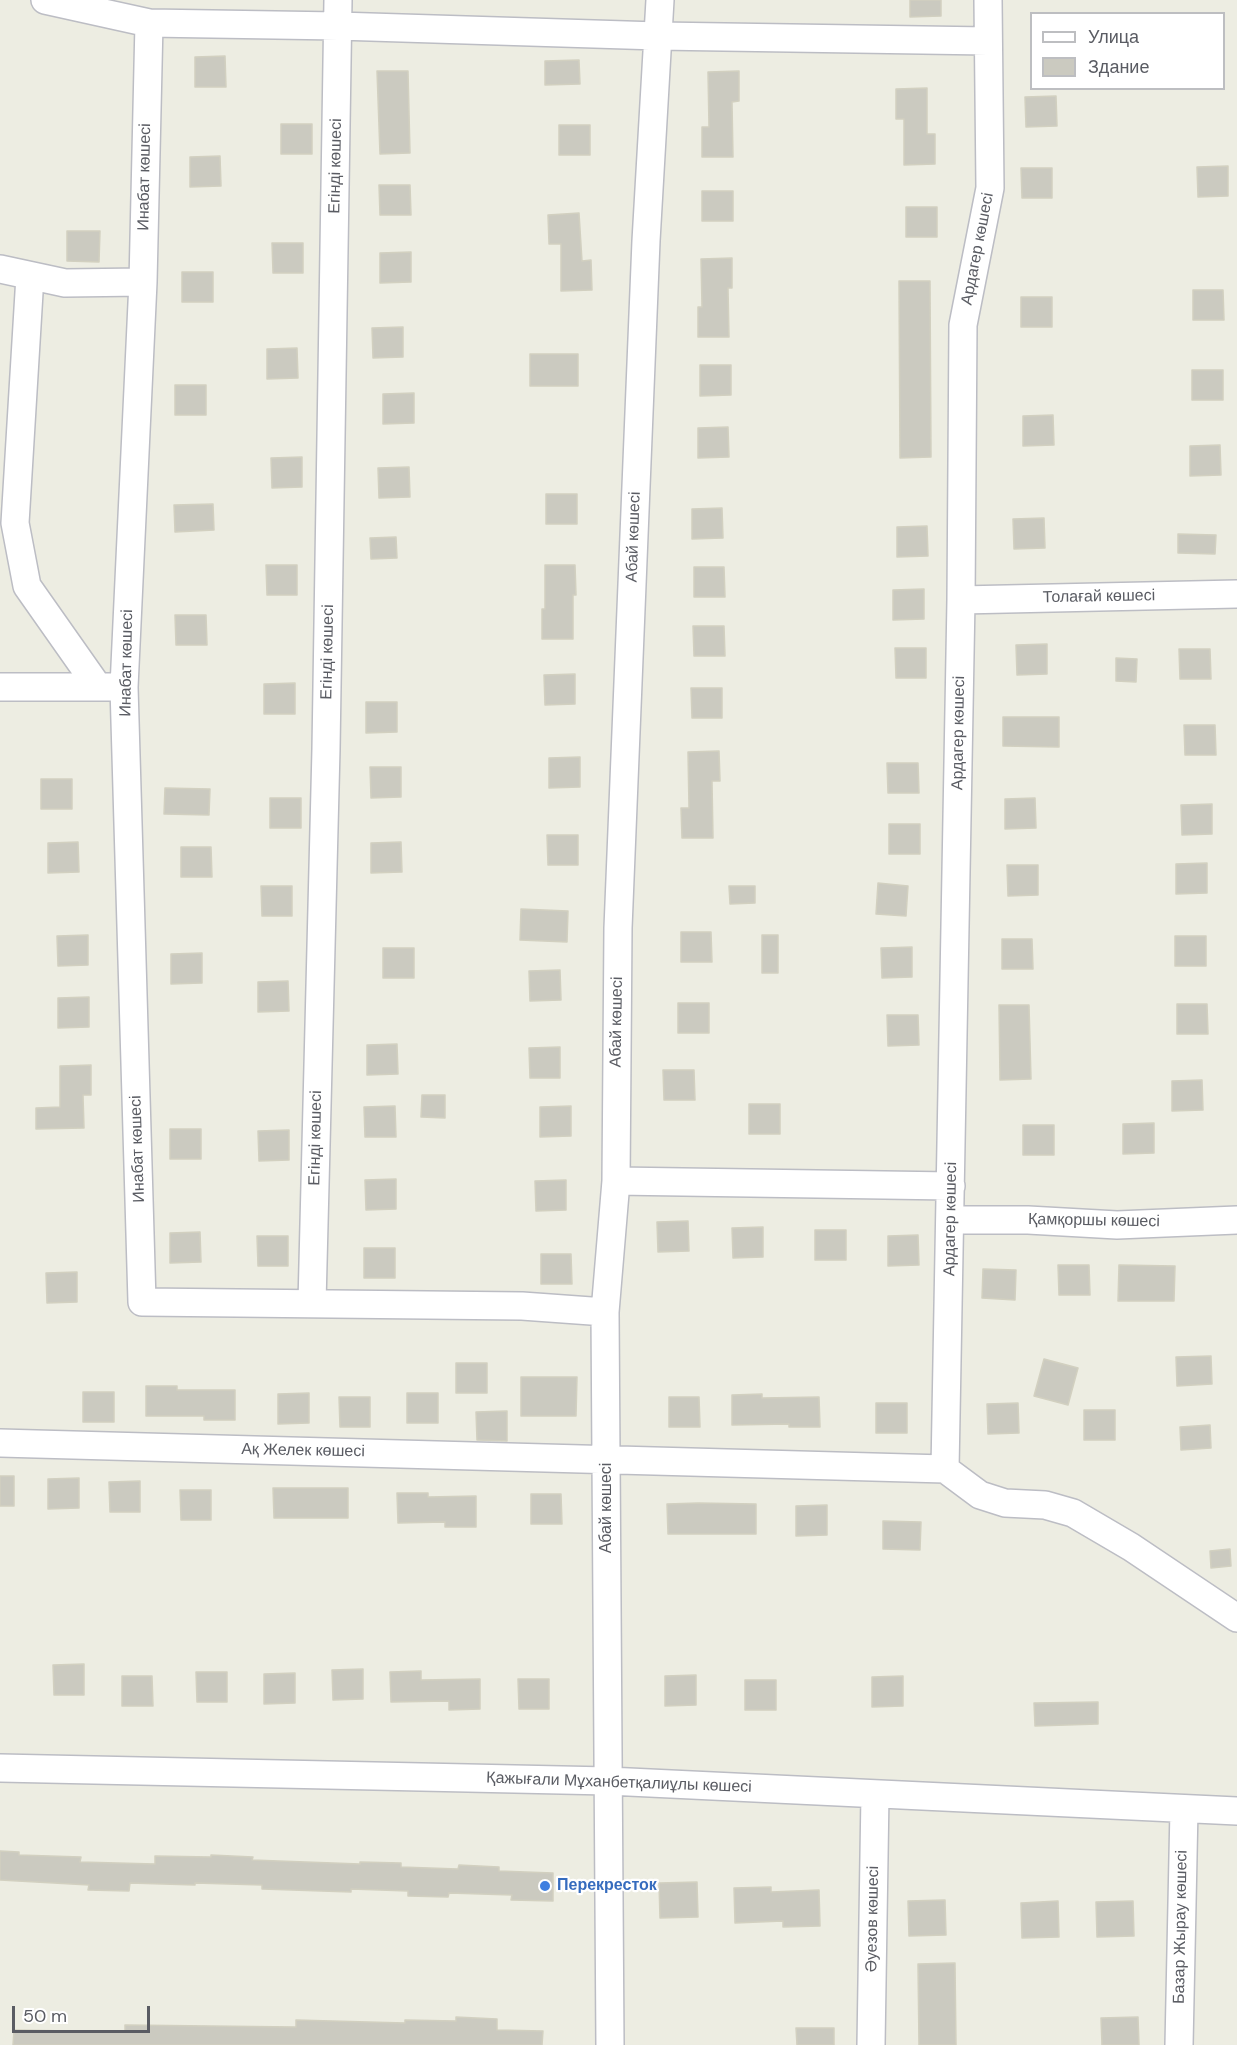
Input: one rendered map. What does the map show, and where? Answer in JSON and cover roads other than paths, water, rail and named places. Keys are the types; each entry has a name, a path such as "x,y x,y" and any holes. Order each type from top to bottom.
{"street":[{"path":"45,0 149,23 338,13 658,36 988,41"},
{"name":"Абай көшесі","path":"610,2045 605,1312 616,1181 618,928 646,241 660,0"},
{"name":"Ардагер көшесі","path":"945,1469 961,600 963,324 990,188 988,0"},
{"name":"Егінді көшесі","path":"312,1304 326,738 338,13"},
{"name":"Инабат көшесі","path":"149,23 143,282 111,687 142,1302 312,1304"},
{"path":"0,269 65,283 143,282"},
{"path":"30,276 15,523 27,586 111,687"},
{"name":"Толағай көшесі","path":"961,600 1237,594"},
{"path":"0,687 111,687"},
{"path":"616,1181 951,1186"},
{"name":"Қамқоршы көшесі","path":"951,1220 1028,1220 1117,1225 1237,1220"},
{"path":"312,1304 522,1306 605,1312"},
{"name":"Ақ Желек көшесі","path":"0,1443 945,1469"},
{"path":"945,1469 980,1495 1005,1503 1045,1505 1073,1514 1131,1546 1237,1618"},
{"name":"Қажығали Мұханбетқалиұлы көшесі","path":"0,1768 608,1781 1237,1811"},
{"name":"Әуезов көшесі","path":"871,2045 875,1794"},
{"name":"Базар Жырау көшесі","path":"1179,2045 1184,1809"}],"place":[{"name":"Перекресток","path":"545,1886"}]}
